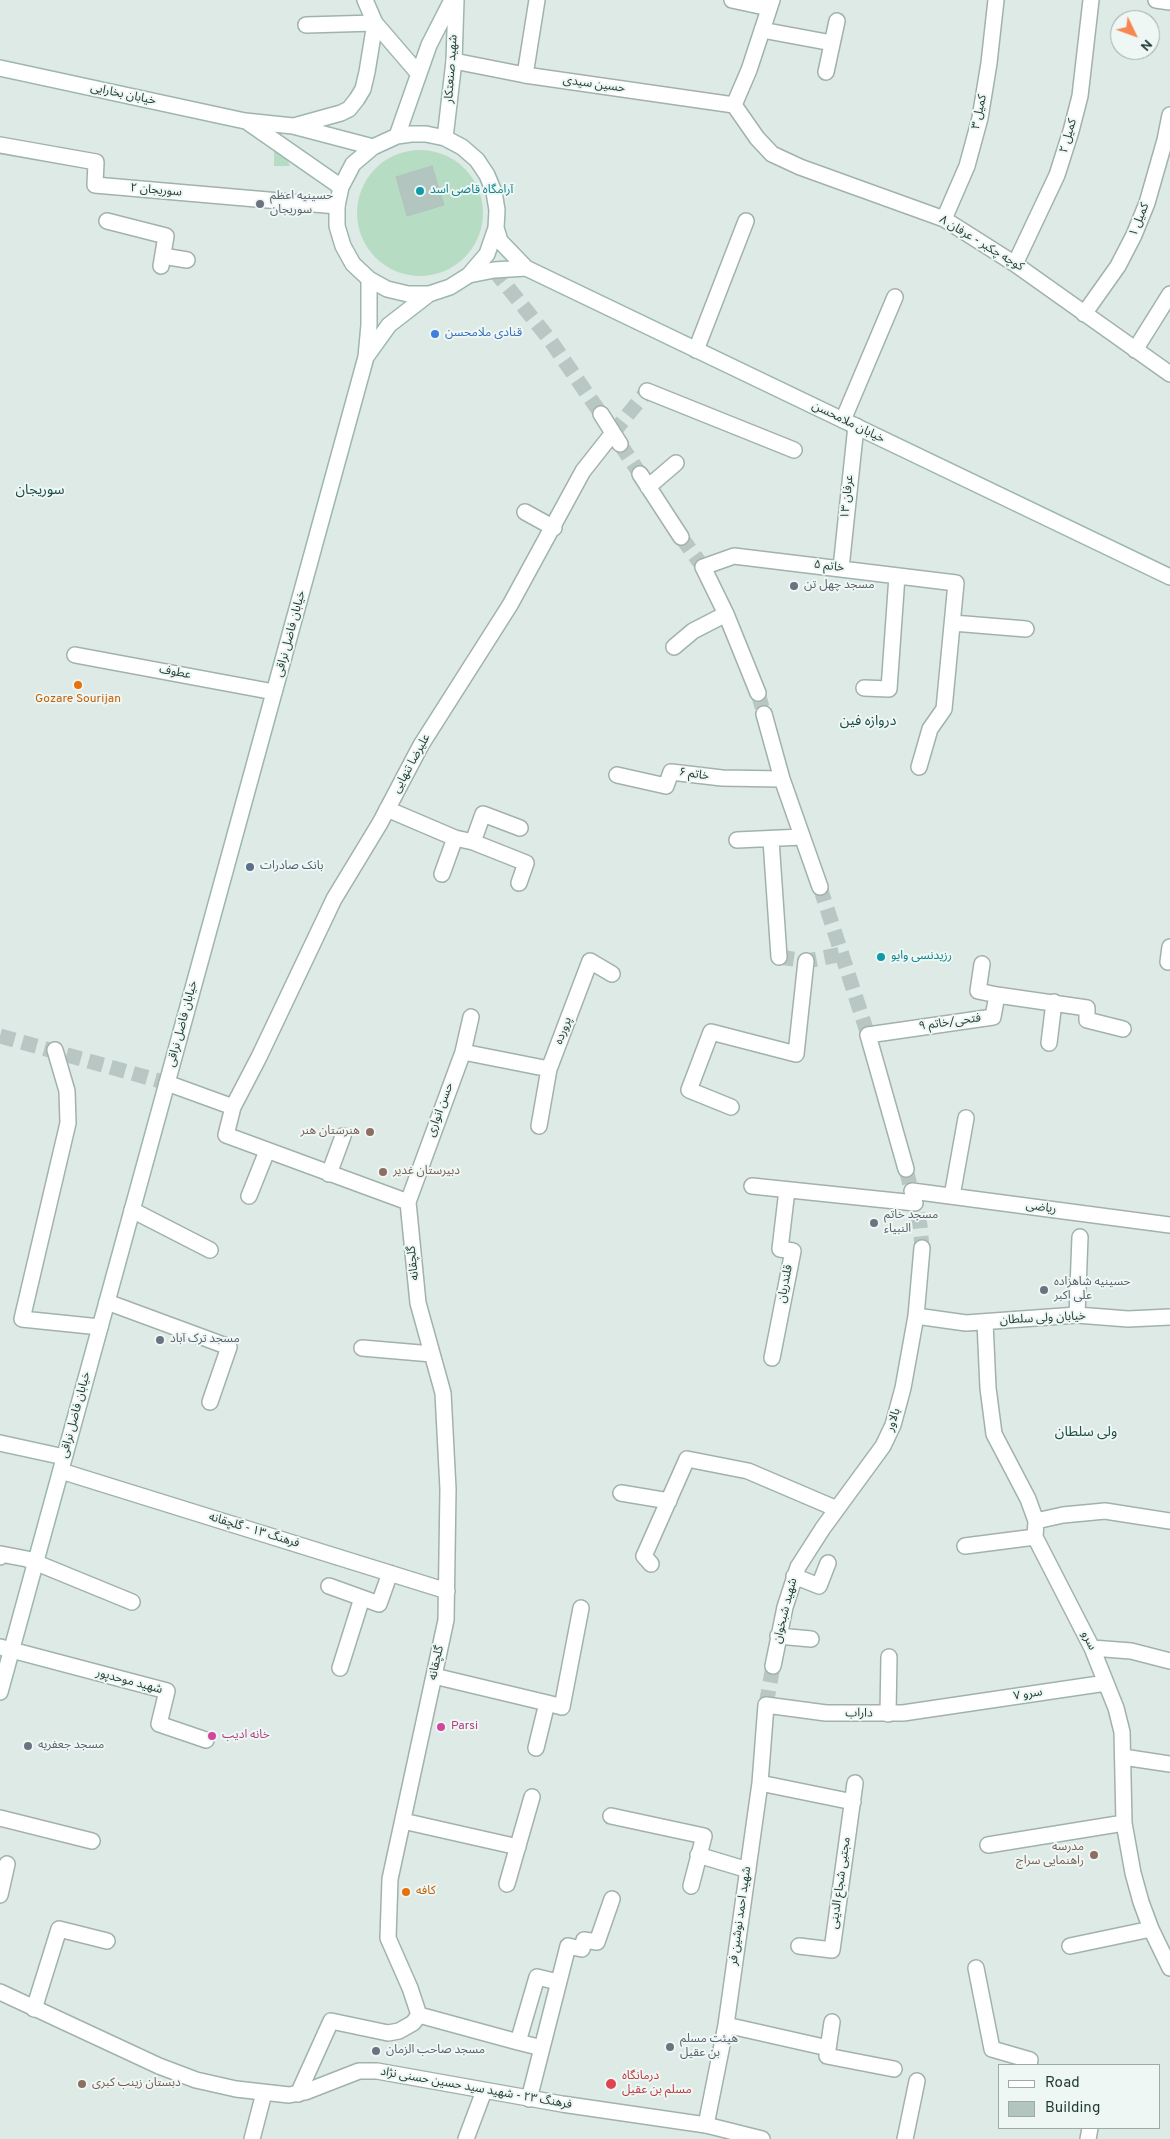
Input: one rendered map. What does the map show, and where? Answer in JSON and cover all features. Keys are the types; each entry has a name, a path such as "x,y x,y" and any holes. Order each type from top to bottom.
{"street":[{"path":"365,0 375,23 418,73"},
{"path":"396,136 429,45 454,0"},
{"name":"شهید صنعتکار","path":"445,138 454,61 454,0"},
{"path":"525,75 537,0"},
{"path":"732,0 770,4 734,105"},
{"name":"کمیل ۳","path":"944,219 967,166 980,118 989,63 996,0"},
{"name":"کمیل ۲","path":"1015,264 1057,175 1072,131 1080,96 1091,0"},
{"path":"1156,0 1170,2"},
{"path":"826,72 837,21"},
{"path":"306,25 375,23"},
{"path":"293,126 341,113 349,109 357,99 363,88 367,72 375,23"},
{"path":"762,30 832,43"},
{"name":"حسین سیدی","path":"454,61 525,75 734,105"},
{"name":"خیابان بخارایی","path":"0,68 245,121 293,126 373,146"},
{"name":"کوچه چکبر - عرفان ۸","path":"734,105 757,138 772,154 804,168 944,219 1015,264 1170,374"},
{"name":"کمیل ۱","path":"1084,314 1118,266 1134,235 1147,203 1170,115"},
{"name":"خیابان بخارایی","path":"245,121 341,187"},
{"path":"411,134 426,134 445,138 462,147 477,160 487,175 494,192 497,210 496,228 486,254 469,275 450,287 429,294 408,294 387,289 369,279 354,264 342,246 337,226 336,206 341,187 354,164 373,146 396,136 411,134"},
{"name":"سوریجان ۲","path":"0,145 96,162 95,185 336,206"},
{"path":"107,221 166,236 162,262 187,260"},
{"path":"696,350 746,221"},
{"path":"496,228 500,241 526,268"},
{"path":"469,275 494,270 526,268"},
{"name":"خیابان ملامحسن","path":"526,268 1170,577"},
{"path":"366,357 369,279"},
{"path":"366,357 389,325 429,294"},
{"path":"1134,350 1170,294"},
{"name":"عرفان ۱۳","path":"841,568 849,423 895,298"},
{"name":"خیابان فاضل نراقی","path":"0,1692 6,1649 36,1563 366,357"},
{"path":"646,391 794,450"},
{"name":"علیرضا تنهایی","path":"267,1151 226,1135 233,1107 259,1057 334,899 387,809 421,745 510,605 554,528 583,471 616,439 601,414"},
{"path":"648,487 676,463"},
{"path":"640,474 681,537"},
{"path":"525,512 554,528"},
{"name":"خاتم ۵","path":"726,614 703,567 734,556 956,583 953,623"},
{"path":"864,688 889,689 897,576"},
{"path":"674,647 704,624 726,614 758,693"},
{"path":"919,768 930,729 944,709 953,623 1026,629"},
{"name":"عطوف","path":"75,655 274,692"},
{"path":"764,714 782,778 820,887"},
{"name":"خاتم ۶","path":"617,775 666,786 671,772 722,778 782,778"},
{"path":"387,809 455,838 473,842 526,863 518,882"},
{"path":"473,842 483,814 520,828"},
{"path":"442,874 455,838"},
{"path":"737,840 802,838"},
{"path":"771,840 779,957"},
{"path":"1168,962 1170,946"},
{"name":"پرورده","path":"539,1126 549,1069 590,961 612,974"},
{"path":"730,1107 689,1090 711,1032 796,1054 806,961"},
{"path":"982,964 978,991 1087,1008 1087,1020 1123,1029"},
{"name":"فتحی/خاتم ۹","path":"906,1169 868,1035 993,1018 997,994"},
{"path":"1049,1043 1054,1002"},
{"name":"حسن انواری","path":"408,1202 463,1052 471,1017"},
{"path":"56,1050 67,1091 68,1123 22,1319 100,1327"},
{"path":"463,1052 549,1069"},
{"path":"167,1083 233,1107"},
{"path":"952,1196 966,1118"},
{"path":"329,1174 343,1136"},
{"path":"250,1196 267,1151 408,1202"},
{"name":"ریاضی","path":"752,1186 787,1190 914,1197 952,1196 1170,1225"},
{"name":"قلندریان","path":"772,1358 793,1251 780,1249 787,1190"},
{"name":"گلچقانه","path":"408,1202 418,1303 443,1393 448,1489 446,1620 390,1879 388,1938 420,2015"},
{"path":"132,1210 210,1250"},
{"path":"1077,1316 1080,1237"},
{"name":"بالاور","path":"837,1509 889,1436 903,1388 916,1316 922,1248"},
{"path":"107,1302 229,1347 210,1402"},
{"name":"خیابان ولی سلطان","path":"916,1316 948,1322 984,1322 1077,1316 1128,1319 1170,1317"},
{"path":"965,1546 1035,1537 1036,1521 1028,1498 994,1434 988,1396 984,1322"},
{"path":"362,1348 432,1354"},
{"name":"فرهنگ ۱۳ - گلچقانه","path":"0,1443 390,1573 447,1590"},
{"path":"651,1564 644,1556 686,1459 748,1471 837,1509"},
{"path":"621,1493 669,1501"},
{"name":"شهید شبخوان","path":"773,1666 778,1636 794,1576 809,1547 837,1509"},
{"path":"1036,1521 1063,1515 1105,1511 1170,1520"},
{"name":"سرو","path":"1035,1537 1092,1648 1120,1720 1123,1756 1124,1823 1133,1873 1151,1929 1170,1968"},
{"path":"0,1557 1,1554 36,1563 132,1602"},
{"path":"794,1576 820,1586 828,1563"},
{"path":"329,1586 379,1604 390,1573"},
{"path":"340,1668 362,1598"},
{"path":"434,1676 562,1707 581,1608"},
{"path":"778,1636 811,1639"},
{"path":"1092,1648 1131,1651 1170,1661"},
{"name":"شهید موحدپور","path":"6,1649 167,1691 159,1724 206,1740"},
{"path":"888,1714 889,1657"},
{"name":"سرو ۷","path":"951,1708 1106,1683"},
{"path":"536,1748 547,1703"},
{"name":"داراب","path":"766,1705 826,1713 888,1714 951,1708"},
{"name":"شهید احمد نوشین فر","path":"706,2125 726,2025 760,1783 766,1705"},
{"path":"1123,1756 1170,1764"},
{"path":"760,1783 852,1802"},
{"name":"مجتبی شجاع الدینی","path":"799,1946 832,1950 855,1783"},
{"path":"507,1884 532,1797"},
{"path":"611,1816 704,1836 691,1886"},
{"path":"0,1818 92,1842"},
{"path":"403,1821 518,1847"},
{"path":"988,1845 1124,1823"},
{"path":"698,1856 748,1870"},
{"path":"1,1886 7,1864"},
{"path":"529,2098 568,1946 582,1949 584,1940 597,1942 612,1899"},
{"path":"34,2009 59,1929 107,1941"},
{"path":"1070,1946 1151,1929"},
{"path":"976,1968 992,2049 1030,2060 1029,2064"},
{"path":"518,2042 537,1977 558,1982"},
{"name":"فرهنگ ۲۳ - شهید سید حسین حسنی نژاد","path":"0,1992 158,2066 196,2080 236,2090 289,2095 298,2094 359,2071 394,2073 484,2091 706,2125 762,2139"},
{"path":"298,2094 331,2021 388,2034 399,2031 413,2023 420,2015 542,2048"},
{"path":"832,2022 826,2056 894,2069"},
{"path":"726,2025 828,2048"},
{"path":"906,2139 917,2081"},
{"path":"466,2139 484,2091"},
{"path":"252,2139 264,2093"}],"green space":[{"path":"274,148 286,156 290,166 274,166"},
{"path":"420,150 444,155 464,169 478,189 483,213 478,237 464,257 444,271 420,276 396,271 376,257 362,237 357,213 362,189 376,169 396,155"}],"building":[{"name":"آرامگاه قاضی اسد","path":"432,166 444,205 407,216 396,177"}],"tunnel":[{"path":"494,270 550,340 601,414"},
{"path":"613,433 647,391"},
{"path":"620,444 640,474"},
{"path":"681,537 703,567"},
{"path":"758,693 764,714"},
{"path":"820,887 868,1035"},
{"path":"779,957 806,961 843,954"},
{"path":"0,1036 167,1083"},
{"path":"906,1169 920,1225 922,1248"},
{"path":"766,1705 773,1666"}],"place":[{"name":"آرامگاه قاضی اسد","path":"420,191"},
{"name":"حسینیه اعظم سوریجان","path":"260,204"},
{"name":"قنادی ملامحسن","path":"435,334"},
{"name":"مسجد چهل تن","path":"794,586"},
{"name":"Gozare Sourijan","path":"78,685"},
{"name":"بانک صادرات","path":"250,867"},
{"name":"رزیدنسی وایو","path":"881,957"},
{"name":"هنرستان هنر","path":"370,1132"},
{"name":"دبیرستان غدیر","path":"383,1172"},
{"name":"مسجد خاتم النبیاء","path":"874,1223"},
{"name":"حسینیه شاهزاده علی اکبر","path":"1044,1290"},
{"name":"مسجد ترک آباد","path":"160,1340"},
{"name":"Parsi","path":"441,1727"},
{"name":"خانه ادیب","path":"212,1736"},
{"name":"مسجد جعفریه","path":"28,1746"},
{"name":"مدرسه راهنمایی سراج","path":"1094,1855"},
{"name":"کافه","path":"406,1892"},
{"name":"هیئت مسلم بن عقیل","path":"670,2047"},
{"name":"مسجد صاحب الزمان","path":"376,2051"},
{"name":"دبستان زینب کبری","path":"82,2084"},
{"name":"درمانگاه مسلم بن عقیل","path":"611,2084"}],"district":[{"name":"سوریجان","path":"40,491"},
{"name":"دروازه فین","path":"868,722"},
{"name":"ولی سلطان","path":"1086,1433"}]}
